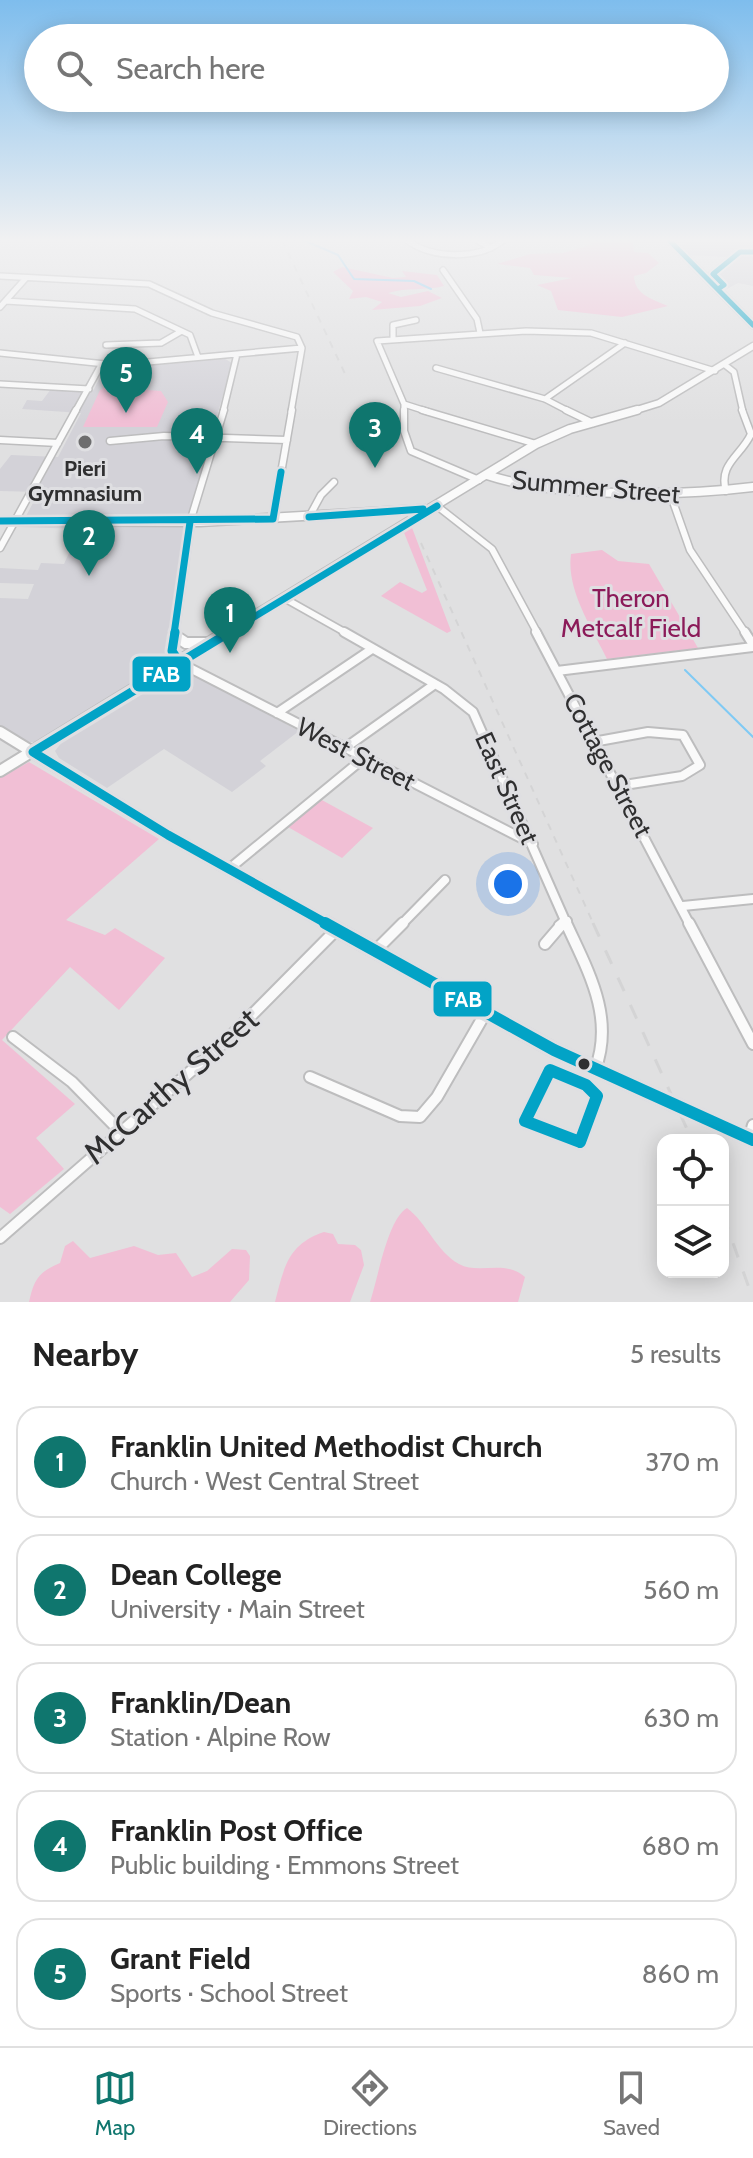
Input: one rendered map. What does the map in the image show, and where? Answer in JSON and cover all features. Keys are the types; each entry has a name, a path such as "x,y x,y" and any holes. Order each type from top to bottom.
{"main road":[{"path":"729,301 753,325"},
{"path":"0,771 536,444 559,433 659,403 753,347"},
{"name":"Summer Street","path":"483,477 671,496 753,487"},
{"path":"0,521 190,522 379,514 437,506"},
{"path":"379,514 396,518 397,529"},
{"path":"180,663 172,654 190,522"},
{"path":"174,635 186,643 213,643"},
{"path":"0,732 229,869 486,1012 595,1070 752,1135"}],"street":[{"path":"0,307 6,301 124,308 192,337 198,357"},
{"path":"188,301 207,311 290,334 301,341 273,519"},
{"path":"464,301 477,319 480,333"},
{"path":"393,339 393,325 416,320"},
{"path":"106,345 161,343 182,331"},
{"path":"483,477 411,451 404,431 404,404 377,341 480,333 591,333 715,371"},
{"path":"545,399 625,343"},
{"path":"1,354 101,365 302,348"},
{"path":"190,522 237,354"},
{"path":"0,548 101,365"},
{"path":"725,365 734,372 737,396 751,434 746,445 725,466 722,482 726,491"},
{"path":"436,368 545,399 593,423"},
{"path":"0,384 89,389"},
{"path":"404,404 536,444"},
{"path":"0,440 58,443"},
{"path":"110,441 287,440"},
{"path":"309,517 321,495 334,482"},
{"path":"557,671 753,646 690,550 671,496"},
{"name":"Cottage Street","path":"437,506 492,549 683,906 753,1044"},
{"name":"East Street","path":"284,598 435,684 473,712 567,921 604,1013 604,1048 595,1070"},
{"path":"277,713 372,649"},
{"name":"West Street","path":"180,663 533,844"},
{"path":"345,748 435,684"},
{"path":"593,742 668,731 683,735 698,757 700,765 682,776 618,786"},
{"path":"229,869 364,758"},
{"path":"376,950 445,880"},
{"path":"683,906 753,899"},
{"path":"545,944 558,925 567,921"},
{"name":"McCarthy Street","path":"0,1238 230,1037 337,929"},
{"path":"310,1077 400,1116 414,1119 425,1113 437,1097 486,1012"},
{"path":"13,1037 72,1082 120,1131"}],"shaded area":[{"path":"222,357 232,363 185,529 167,660 299,731 260,761 266,766 232,792 164,749 107,788 59,758 55,751 62,742 126,701 117,696 37,742 28,742 0,725 0,598 28,599 34,584 0,583 0,568 38,570 41,563 64,564 80,529 20,527 39,492 0,491 0,469 11,455 58,457 81,413 22,409 27,400 42,401 51,389 93,391 105,368"}],"green space":[{"path":"378,301 434,301 420,306 372,310 382,302"},
{"path":"555,301 657,301 668,306 622,317 558,310"},
{"path":"105,387 161,391 168,402 157,427 83,427 100,390"},
{"path":"411,525 451,631 447,633 381,596 400,582 422,593 427,590 403,530"},
{"name":"Theron Metcalf Field","path":"602,550 618,561 649,564 698,648 607,659 576,595 570,568 571,554"},
{"path":"29,762 159,839 66,920 105,935 115,928 165,958 119,1010 70,967 2,1040 75,1104 36,1138 64,1169 10,1214 0,1207 0,778"},
{"path":"320,799 373,828 342,858 288,827"},
{"path":"407,1208 444,1252 459,1264 509,1269 525,1277 518,1302 370,1302 389,1237"},
{"path":"324,1232 333,1234 338,1244 355,1245 361,1250 364,1265 350,1302 275,1302 289,1258 302,1243"},
{"path":"73,1241 90,1258 134,1246 158,1255 176,1253 192,1277 207,1271 232,1249 246,1250 250,1256 249,1280 230,1302 29,1302 38,1278 60,1263 65,1246"}],"waterway":[{"path":"685,670 753,737"}],"railway":[{"path":"311,301 347,378"},
{"path":"421,543 594,925"},
{"path":"593,923 689,1134"},
{"path":"729,1232 753,1299"}],"transit line":[{"name":"FAB","path":"729,301 753,325"},
{"name":"FAB","path":"0,521 273,519 281,472"},
{"name":"FAB","path":"437,506 33,752 168,835 554,1050 753,1140"},
{"name":"FAB","path":"309,517 423,509"},
{"name":"FAB","path":"180,663 172,651 190,522"},
{"name":"FAB","path":"550,1070 586,1085 597,1096 580,1142 525,1121 550,1070"}],"place":[{"name":"Grant Field","path":"126,413"},
{"name":"Pieri Gymnasium","path":"85,442"},
{"name":"Franklin/Dean","path":"375,468"},
{"name":"Franklin Post Office","path":"197,474"},
{"name":"Dean College","path":"89,576"},
{"name":"Franklin United Methodist Church","path":"230,653"}]}
